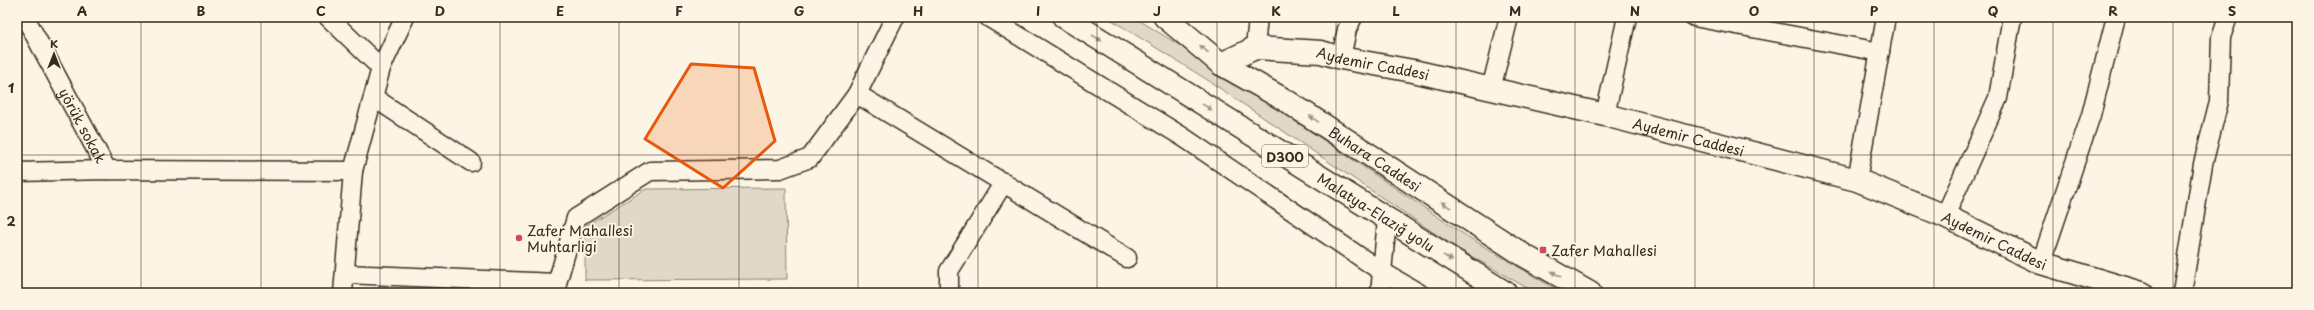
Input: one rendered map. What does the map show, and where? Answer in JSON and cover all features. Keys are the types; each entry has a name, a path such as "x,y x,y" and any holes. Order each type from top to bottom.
{"main road":[{"name":"Malatya-Elazığ yolu","path":"1064,17 1506,293"},
{"name":"Buhara Caddesi","path":"1165,17 1221,64 1285,100 1512,247 1590,293"},
{"name":"Aydemir Caddesi","path":"1221,64 1255,48 1321,52 1341,58 1413,71 1605,115 1857,180 1945,216 2041,263 2142,293"}],"street":[{"name":"yörük sokak","path":"25,17 107,170"},
{"path":"328,17 382,68"},
{"path":"343,293 353,171 382,68 405,17"},
{"path":"344,274 557,288 576,218 650,171 780,169 810,158 857,94 895,17"},
{"path":"988,17 1182,137 1381,271 1419,293"},
{"path":"1255,48 1258,17"},
{"path":"1341,58 1347,29 1353,17"},
{"path":"1491,89 1509,17"},
{"path":"1605,115 1627,17"},
{"path":"1694,17 1880,52"},
{"path":"1857,180 1886,17"},
{"path":"1945,216 1998,98 2012,17"},
{"path":"2041,263 2091,115 2116,17"},
{"path":"2182,293 2203,164 2218,101 2221,37 2228,17"},
{"path":"857,94 1127,258"},
{"path":"374,97 471,162"},
{"path":"17,172 107,170 353,171"},
{"path":"949,293 949,271 1004,182"},
{"path":"1380,293 1387,220"}],"highlighted area":[{"path":"691,64 754,68 775,141 723,188 645,139"}],"shaded area":[{"path":"1107,17 1134,17 1216,68 1465,235 1562,293 1536,293 1455,247 1206,79"},
{"path":"786,188 787,279 585,280 585,226 646,189"}],"place":[{"name":"Zafer Mahallesi Muhtarligi","path":"519,238"},
{"name":"Zafer Mahallesi","path":"1543,250"}]}
